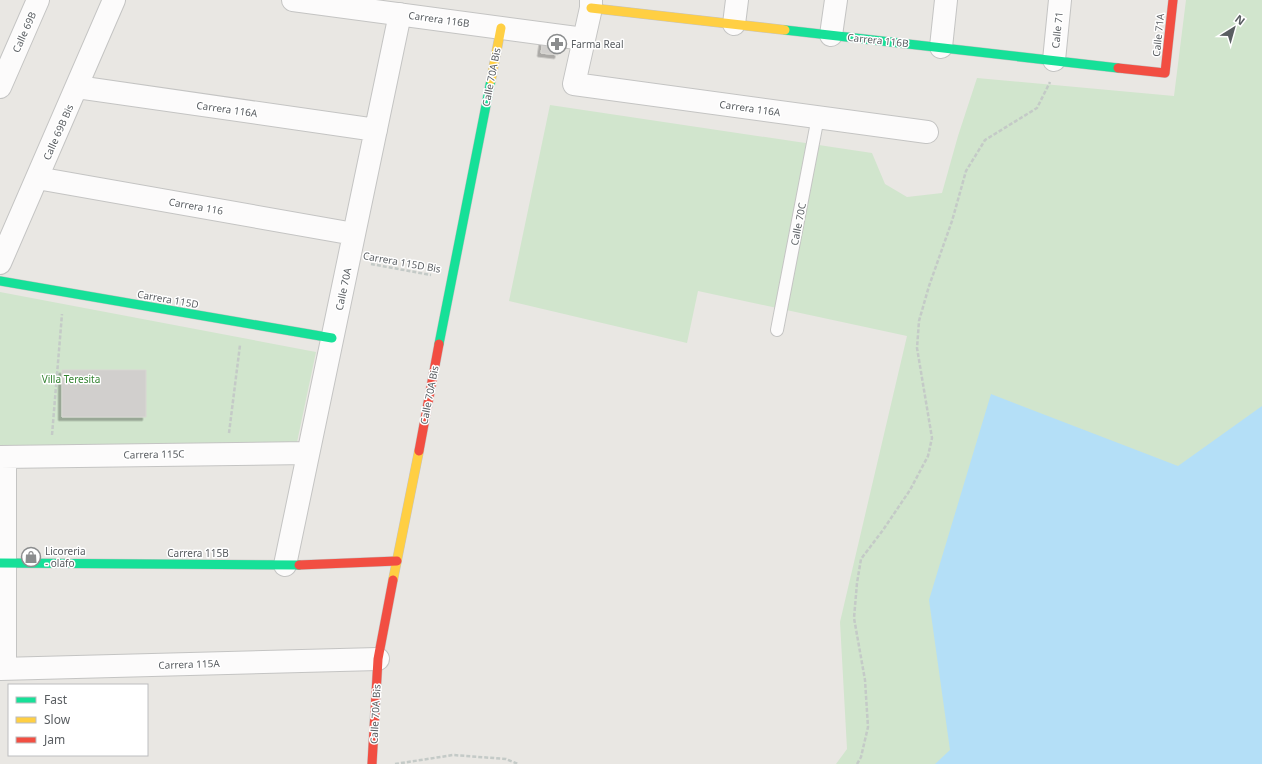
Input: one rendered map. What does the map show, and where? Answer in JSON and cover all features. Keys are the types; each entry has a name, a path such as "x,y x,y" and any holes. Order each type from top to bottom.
{"street":[{"name":"Calle 69B","path":"1,81 38,0"},
{"name":"Calle 69B Bis","path":"0,263 114,0"},
{"name":"Carrera 116B","path":"293,0 584,39"},
{"path":"734,24 737,0"},
{"path":"831,35 836,0"},
{"path":"941,48 946,0"},
{"name":"Calle 71","path":"1054,60 1060,0"},
{"name":"Calle 71A","path":"1165,73 1173,0"},
{"name":"Carrera 116B","path":"591,4 734,24 1165,73"},
{"path":"584,39 591,4"},
{"name":"Calle 70A","path":"285,565 400,14"},
{"name":"Calle 70A Bis","path":"372,764 378,659 501,28"},
{"name":"Carrera 116A","path":"584,39 574,84 927,132"},
{"name":"Carrera 116A","path":"77,87 376,130"},
{"name":"Carrera 116","path":"37,178 354,234"},
{"name":"Carrera 115D","path":"0,281 332,338"},
{"name":"Carrera 115C","path":"3,457 308,453"},
{"path":"2,669 3,457"},
{"name":"Carrera 115B","path":"3,563 285,565 397,561"},
{"name":"Carrera 115A","path":"2,669 378,659"}],"lane":[{"name":"Calle 70C","path":"777,330 818,117"}],"path":[{"path":"857,764 861,757 868,727 865,680 854,618 861,559 910,490 928,456 932,438 917,348 919,321 952,221 966,171 985,140 1037,108 1055,73 1054,60"},
{"name":"Carrera 115D Bis","path":"349,260 452,279"},
{"path":"51,456 64,292"},
{"path":"226,454 243,323"},
{"path":"394,764 453,756 506,759 518,764"}],"green space":[{"path":"1186,0 1262,0 1262,764 836,764 847,749 840,622 907,336 698,291 687,343 509,301 550,105 872,153 885,184 907,197 942,193 958,136 977,78 1174,96"},
{"name":"Villa Teresita","path":"0,292 316,352 296,447 0,451"}],"water":[{"path":"991,394 1178,466 1262,406 1262,764 935,764 950,750 929,600"}],"building":[{"path":"543,39 560,41 558,55 541,53"},
{"path":"62,370 146,370 146,417 62,417"}],"traffic: fast":[{"path":"785,30 1118,68"},
{"path":"439,344 491,80"},
{"path":"0,281 332,338"},
{"path":"0,563 299,565"}],"traffic: slow":[{"path":"591,8 785,30"},
{"path":"491,80 501,28"},
{"path":"393,580 419,451"}],"traffic: jam":[{"path":"1118,68 1165,73 1173,0"},
{"path":"419,451 439,344"},
{"path":"299,565 397,561"},
{"path":"372,764 378,659 393,580"}],"place":[{"name":"Farma Real","path":"557,44"},
{"name":"Licoreria - olafo","path":"31,557"}]}
